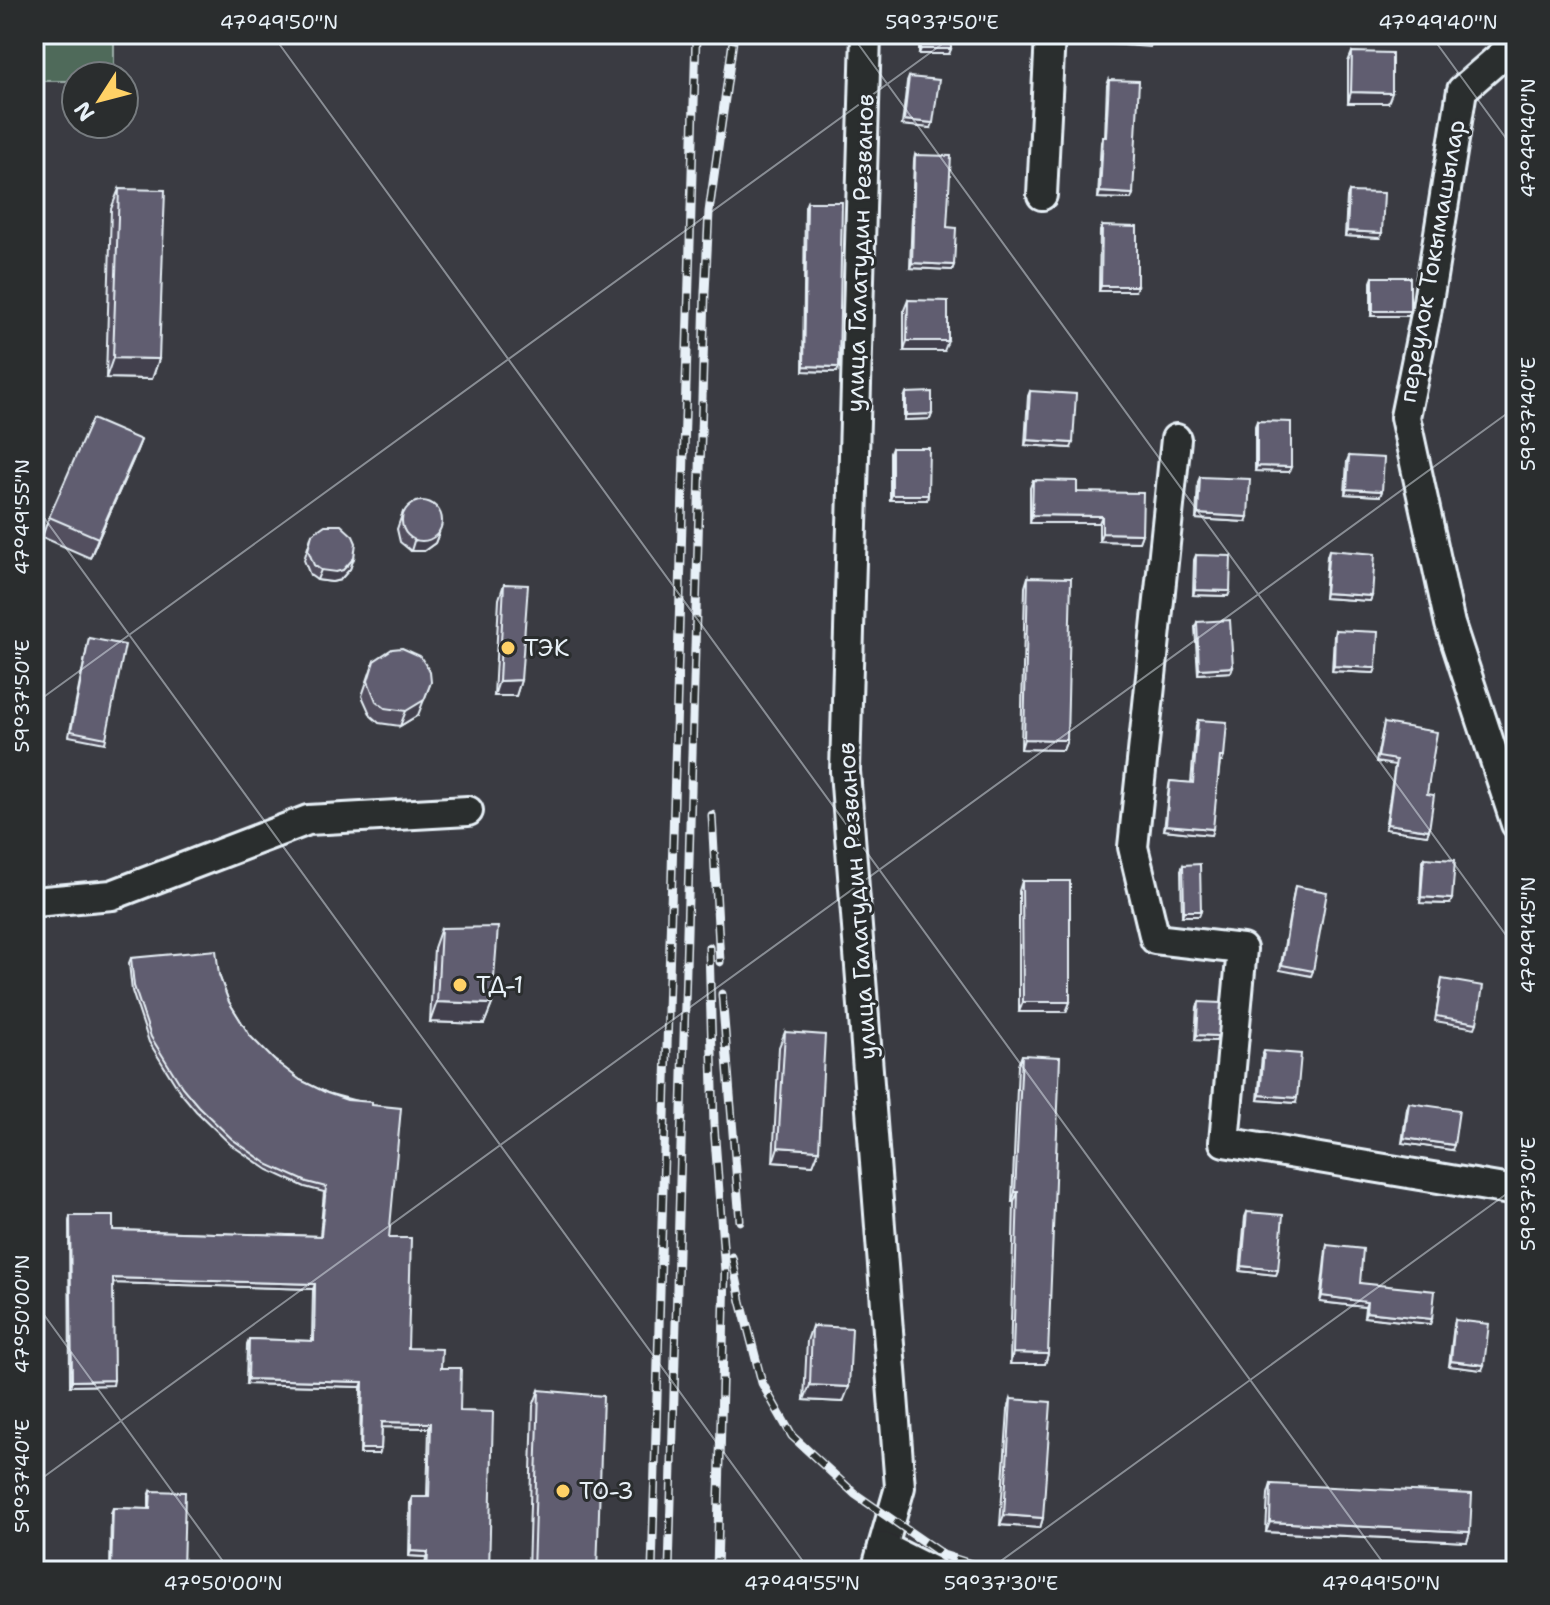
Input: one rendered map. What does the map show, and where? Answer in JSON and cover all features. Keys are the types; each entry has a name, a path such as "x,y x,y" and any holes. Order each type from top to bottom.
{"street":[{"name":"улица Галатудин Резванов","path":"866,34 845,771 900,1487 879,1559"},
{"path":"1042,195 1050,34"},
{"name":"переулок Токымашылар","path":"1516,43 1462,90 1426,314 1405,417 1450,624 1516,824"},
{"path":"1176,439 1133,847 1155,939 1242,949 1224,1142 1516,1191"},
{"path":"34,902 112,895 308,820 468,811"},
{"path":"879,1559 931,1571"}],"green space":[{"path":"34,34 114,34 114,60 60,60 60,81 34,81"}],"building":[{"path":"921,34 951,34 951,49 921,49"},
{"path":"1352,52 1392,53 1392,93 1351,92"},
{"path":"909,77 939,80 933,123 904,120"},
{"path":"1109,80 1139,81 1133,194 1100,192"},
{"path":"915,155 951,156 947,227 956,228 954,265 912,263"},
{"path":"119,189 165,190 159,359 113,358"},
{"path":"1349,192 1384,193 1382,233 1347,231"},
{"path":"807,202 842,202 839,367 804,366"},
{"path":"1102,226 1137,227 1137,286 1101,286"},
{"path":"1373,277 1410,277 1410,311 1373,311"},
{"path":"908,300 948,301 948,341 907,341"},
{"path":"1030,391 1076,394 1073,443 1027,440"},
{"path":"932,392 932,414 906,415 906,393"},
{"path":"92,419 141,440 98,538 49,517"},
{"path":"1257,421 1291,422 1291,467 1257,466"},
{"path":"892,448 929,448 928,495 892,495"},
{"path":"1349,456 1384,458 1382,491 1347,489"},
{"path":"1200,477 1250,479 1248,517 1198,514"},
{"path":"1033,480 1077,481 1077,492 1143,493 1142,534 1102,533 1102,516 1032,515"},
{"path":"422,501 436,507 442,521 436,535 422,541 408,535 402,521 408,507"},
{"path":"325,525 341,525 356,543 354,558 343,570 321,570 314,565 308,550 312,534"},
{"path":"1329,550 1375,554 1372,596 1325,593"},
{"path":"1196,555 1231,556 1230,591 1195,590"},
{"path":"1028,577 1071,578 1067,740 1024,739"},
{"name":"ТЭК","path":"504,584 528,585 521,680 499,681"},
{"path":"1230,620 1233,667 1199,669 1197,622"},
{"path":"1335,630 1378,632 1376,668 1334,666"},
{"path":"89,638 125,645 106,738 71,731"},
{"path":"402,648 420,656 430,672 431,682 424,700 406,711 385,708 376,701 368,681 374,661 392,649"},
{"path":"1198,720 1227,722 1224,757 1220,757 1213,829 1166,825 1170,781 1193,783"},
{"path":"1384,723 1437,732 1427,794 1434,795 1429,830 1387,824 1396,760 1378,757"},
{"path":"1424,858 1455,860 1452,899 1421,897"},
{"path":"1200,864 1201,911 1184,911 1183,865"},
{"path":"1022,881 1070,881 1070,1002 1023,1002"},
{"path":"1295,886 1327,892 1313,971 1282,965"},
{"name":"ТД-1","path":"498,927 492,1004 437,1002 441,928"},
{"path":"216,950 219,975 229,1002 250,1036 274,1060 300,1080 327,1093 347,1100 401,1108 389,1238 411,1238 408,1348 442,1349 441,1368 461,1368 460,1411 493,1412 489,1571 427,1571 428,1552 411,1551 412,1497 429,1497 431,1423 382,1422 381,1449 361,1449 363,1382 248,1379 249,1339 314,1341 315,1284 113,1278 114,1380 72,1381 70,1216 113,1216 113,1230 321,1236 326,1187 269,1165 232,1139 182,1087 151,1037 134,986 131,958"},
{"path":"1442,979 1483,986 1477,1023 1436,1016"},
{"path":"1199,1002 1221,1003 1218,1036 1197,1035"},
{"path":"785,1032 825,1035 819,1150 778,1147"},
{"path":"1264,1051 1301,1054 1297,1098 1260,1095"},
{"path":"1022,1055 1060,1057 1048,1354 1013,1353 1018,1192 1015,1192"},
{"path":"1409,1103 1459,1110 1454,1145 1404,1138"},
{"path":"1247,1212 1283,1215 1278,1270 1242,1266"},
{"path":"1327,1245 1363,1249 1360,1283 1435,1291 1432,1319 1366,1312 1367,1302 1322,1296"},
{"path":"1455,1320 1489,1324 1484,1365 1451,1361"},
{"path":"812,1326 852,1328 849,1387 810,1385"},
{"name":"ТО-3","path":"539,1390 603,1396 597,1571 533,1571"},
{"path":"1011,1399 1051,1402 1043,1518 1004,1515"},
{"path":"1271,1484 1472,1494 1470,1532 1270,1522"},
{"path":"151,1491 185,1492 183,1571 111,1571 113,1508 150,1509"}],"railway":[{"path":"652,1571 696,34"},
{"path":"669,1571 705,293 709,212 734,34"},
{"path":"712,815 720,962"},
{"path":"709,947 714,1125 725,1272 717,1571"},
{"path":"722,994 740,1221"},
{"path":"732,1257 762,1383 792,1436 855,1494 943,1555 993,1571"}],"place":[{"name":"ТЭК","path":"508,648"},
{"name":"ТД-1","path":"460,985"},
{"name":"ТО-3","path":"563,1491"}]}
